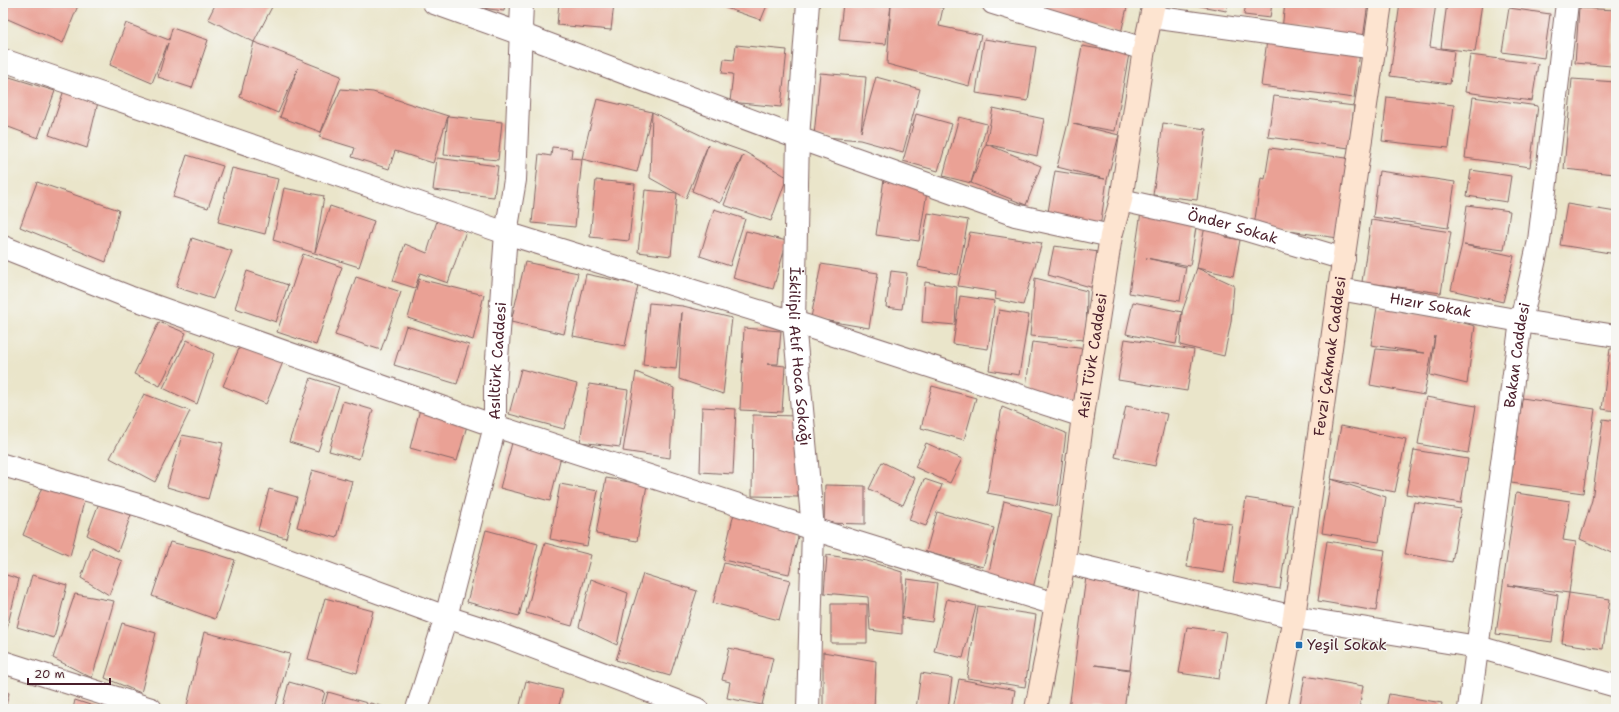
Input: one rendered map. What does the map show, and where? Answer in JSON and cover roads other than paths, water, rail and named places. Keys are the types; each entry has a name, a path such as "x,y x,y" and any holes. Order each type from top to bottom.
{"main road":[{"name":"Fevzi Çakmak Caddesi","path":"1276,709 1294,617 1339,289 1381,3"},
{"name":"Asil Türk Caddesi","path":"1036,709 1064,562 1083,416 1111,236 1121,200 1144,49 1153,10"}],"street":[{"path":"434,3 798,138 1015,215 1111,236"},
{"name":"Asıltürk Caddesi","path":"416,709 446,617 495,426 495,387 506,233 515,180 522,3"},
{"name":"İskilipli Atıf Hoca Sokağı","path":"808,3 798,138 794,322 813,529 808,709"},
{"path":"993,3 1144,49"},
{"name":"Bakan Caddesi","path":"1469,709 1521,321 1539,241 1567,3"},
{"path":"1153,10 1375,48"},
{"path":"3,60 506,233 794,322 1083,416"},
{"name":"Önder Sokak","path":"1121,200 1220,222 1344,259"},
{"path":"3,247 129,297 495,426 813,529 1055,604"},
{"name":"Hızır Sokak","path":"1339,289 1616,336"},
{"path":"3,465 145,507 446,617 496,633 697,709"},
{"path":"1064,562 1294,617 1478,647 1616,686"},
{"path":"3,662 151,709"}],"place":[{"name":"Yeşil Sokak","path":"1299,645"}]}
